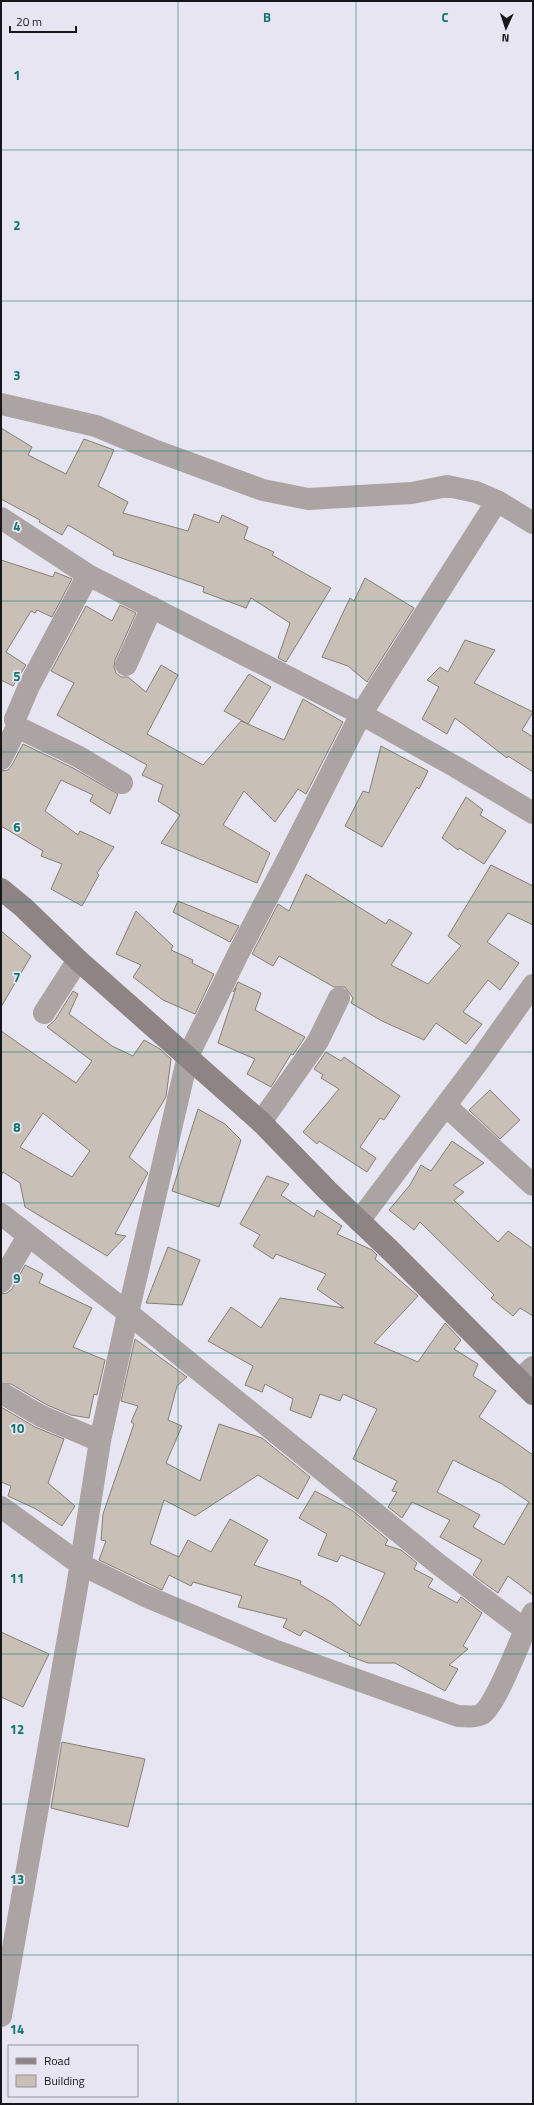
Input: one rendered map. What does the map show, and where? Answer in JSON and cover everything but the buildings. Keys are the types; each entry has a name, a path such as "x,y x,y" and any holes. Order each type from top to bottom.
{"street":[{"path":"1,404 96,426 151,449 263,490 308,499 412,492 447,486 476,492 498,501 533,523"},
{"path":"1,2016 100,1441 128,1312 188,1056 239,952 286,864 361,714 498,501"},
{"path":"1,518 88,575 361,714 456,767 533,813"},
{"path":"1,759 17,727 15,719 29,686 88,575"},
{"path":"126,665 152,607"},
{"path":"17,727 79,756 122,783"},
{"path":"1,889 23,907 78,960 261,1122 359,1221 528,1380"},
{"path":"44,1013 78,960"},
{"path":"359,1221 446,1106 533,985"},
{"path":"261,1122 318,1041 339,998"},
{"path":"446,1106 533,1185"},
{"path":"1,1214 128,1312 335,1482 438,1564 529,1621 505,1676 487,1708 482,1714 475,1716 458,1716 271,1649 143,1595 80,1564 1,1507"},
{"path":"1,1282 28,1236"},
{"path":"5,1395 41,1416 100,1441"}]}
